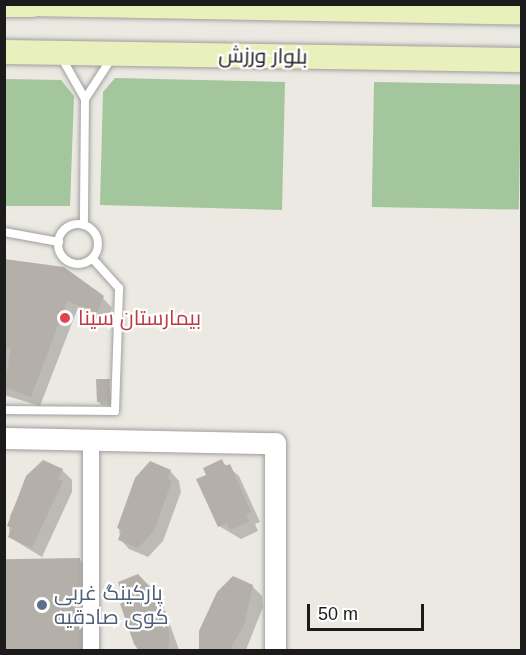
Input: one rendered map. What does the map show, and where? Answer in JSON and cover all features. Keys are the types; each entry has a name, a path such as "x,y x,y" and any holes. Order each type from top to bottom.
{"main road":[{"path":"4,5 522,13"},
{"name":"بلوار ورزش","path":"4,52 522,60"}],"street":[{"path":"4,438 275,443 275,651"},
{"path":"91,439 91,651"}],"lane":[{"path":"59,53 85,99 84,225 97,239 92,258"},
{"path":"85,99 114,53"},
{"path":"84,225 64,230 59,242 62,255 73,263 92,258"},
{"path":"4,232 59,242"},
{"path":"4,410 115,411 118,288 92,258"}],"green space":[{"path":"115,78 285,82 282,210 100,205 103,92"},
{"path":"5,79 61,80 74,96 70,206 5,206"},
{"path":"374,82 521,85 519,210 372,207"}],"building":[{"path":"4,259 64,267 104,296 97,313 67,301 31,397 4,387 11,349 4,347"},
{"path":"96,379 110,379 109,402 97,402"},
{"path":"222,459 225,466 230,464 251,512 246,514 249,521 230,530 227,523 218,527 196,479 206,475 203,468"},
{"path":"43,460 63,469 58,479 63,481 32,548 8,537 12,528 7,526 26,476"},
{"path":"150,461 171,470 167,479 172,481 154,531 138,548 118,540 122,530 117,528 135,478"},
{"name":"پارکینگ غربی کوی صادقیه","path":"80,558 82,650 6,650 4,559"},
{"path":"138,574 153,590 169,629 169,651 139,651 134,644 117,595 122,593 118,582"},
{"path":"233,576 253,585 244,625 229,651 199,651 199,631 217,592"}],"place":[{"name":"بیمارستان سینا","path":"65,318"},
{"name":"پارکینگ غربی کوی صادقیه","path":"42,605"}]}
